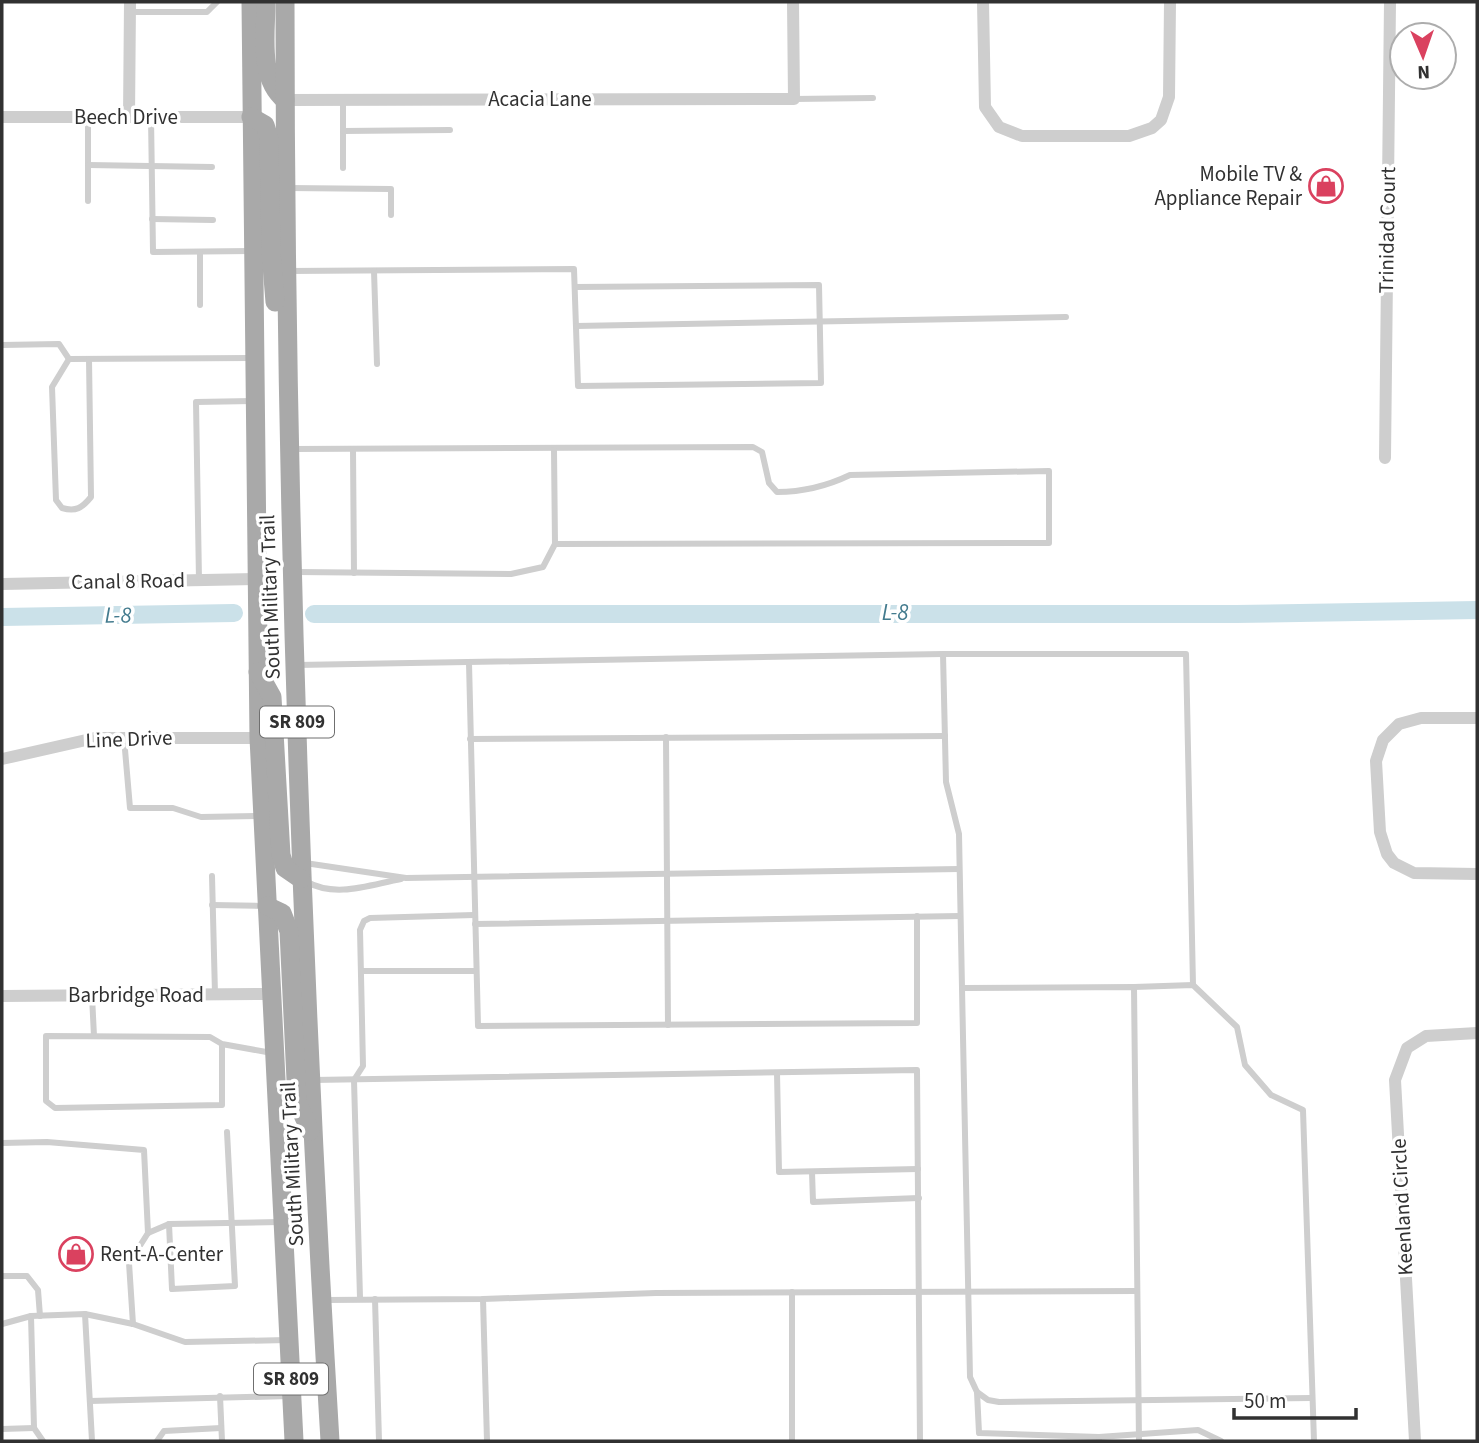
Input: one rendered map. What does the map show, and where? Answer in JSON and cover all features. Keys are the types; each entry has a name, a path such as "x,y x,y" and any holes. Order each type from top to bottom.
{"main road":[{"name":"South Military Trail","path":"251,2 255,579 259,738 271,815 267,906 270,994 294,1441"},
{"path":"266,2 267,70 274,91 285,100"},
{"name":"South Military Trail","path":"285,2 290,572 301,870 330,1441"},
{"path":"251,117 265,125 269,138 271,253 276,307 287,344"},
{"path":"257,671 272,697 271,815 285,868 301,870"},
{"path":"267,906 282,913 289,931 297,1101 314,1141"}],"street":[{"path":"793,2 794,99"},
{"path":"983,2 983,95 990,118 1010,134 1022,136 1129,136 1152,128 1167,108 1170,2"},
{"name":"Trinidad Court","path":"1385,458 1390,2"},
{"path":"129,117 130,7"},
{"name":"Acacia Lane","path":"285,100 794,99"},
{"name":"Beech Drive","path":"2,117 251,117"},
{"name":"Canal 8 Road","path":"2,584 255,579"},
{"path":"1477,718 1421,718 1399,724 1383,740 1376,761 1380,832 1387,854 1394,863 1414,873 1477,874"},
{"name":"Line Drive","path":"2,759 25,756 71,741 124,738 259,738"},
{"name":"Barbridge Road","path":"2,996 270,994"},
{"name":"Keenland Circle","path":"1416,1441 1395,1080 1407,1048 1426,1036 1477,1033"}],"lane":[{"path":"130,7 207,12 217,2"},
{"path":"794,99 873,98"},
{"path":"342,100 343,168"},
{"path":"88,117 88,201"},
{"path":"151,117 153,252 252,251"},
{"path":"343,131 450,130"},
{"path":"88,165 212,167"},
{"path":"286,188 391,189 391,215"},
{"path":"152,219 213,219"},
{"path":"200,252 200,305"},
{"path":"286,271 574,269 578,386 821,383 819,285 575,286"},
{"path":"374,271 377,364"},
{"path":"576,326 1066,317"},
{"path":"2,345 59,344 69,359"},
{"path":"69,359 253,358"},
{"path":"69,359 52,387 56,500 62,508 72,511 83,507 91,497 89,359"},
{"path":"199,580 196,402 254,401"},
{"path":"289,450 753,447 762,452 769,483 777,492 807,489 850,475 1049,471 1049,543 555,544"},
{"path":"353,449 354,573"},
{"path":"290,572 511,574 543,567 555,544 554,450"},
{"path":"295,665 943,654 1185,654 1193,985 1237,1027 1245,1065 1271,1095 1303,1110 1314,1441"},
{"path":"943,654 946,782 959,834 966,1292 970,1377 977,1392 979,1433 1099,1439 1198,1430 1221,1441"},
{"path":"469,663 478,1026 917,1023 917,916"},
{"path":"470,739 945,736"},
{"path":"666,737 668,1025"},
{"path":"124,738 130,808 173,808 201,817 271,815"},
{"path":"301,870 406,878 959,869"},
{"path":"301,870 323,891 406,878"},
{"path":"212,876 215,994"},
{"path":"212,905 267,906"},
{"path":"360,1298 354,1080 363,1066 360,930 364,921 370,918 474,915"},
{"path":"475,924 960,916"},
{"path":"361,971 476,971"},
{"path":"962,988 1193,985"},
{"path":"1134,987 1139,1437"},
{"path":"92,995 94,1036"},
{"path":"222,1044 222,1105 55,1108 46,1101 46,1036 209,1037 222,1044 273,1053"},
{"path":"311,1080 917,1070 920,1441"},
{"path":"777,1073 779,1172 918,1169"},
{"path":"169,1224 172,1289 235,1286 228,1132"},
{"path":"2,1143 47,1142 144,1150 148,1233"},
{"path":"812,1171 813,1202 919,1198"},
{"path":"133,1324 129,1263 148,1233 169,1224 282,1222"},
{"path":"2,1276 27,1276 34,1282 40,1316"},
{"path":"322,1300 792,1292 1136,1291"},
{"path":"792,1292 792,1441"},
{"path":"375,1299 379,1441"},
{"path":"483,1299 487,1441"},
{"path":"2,1324 31,1316 85,1314 133,1324 185,1342 288,1340"},
{"path":"85,1314 92,1441"},
{"path":"31,1316 34,1428 43,1441"},
{"path":"977,1392 988,1400 999,1402 1311,1398"},
{"path":"220,1396 222,1441"},
{"path":"90,1401 291,1396"},
{"path":"2,1429 34,1428"},
{"path":"157,1441 164,1430 222,1428"},
{"path":"1175,1432 1175,1441"}],"waterway":[{"name":"L-8","path":"314,614 1236,614 1477,610"},
{"name":"L-8","path":"2,617 234,613"}],"place":[{"name":"Mobile TV & Appliance Repair","path":"1326,186"},
{"name":"Rent-A-Center","path":"76,1254"}]}
